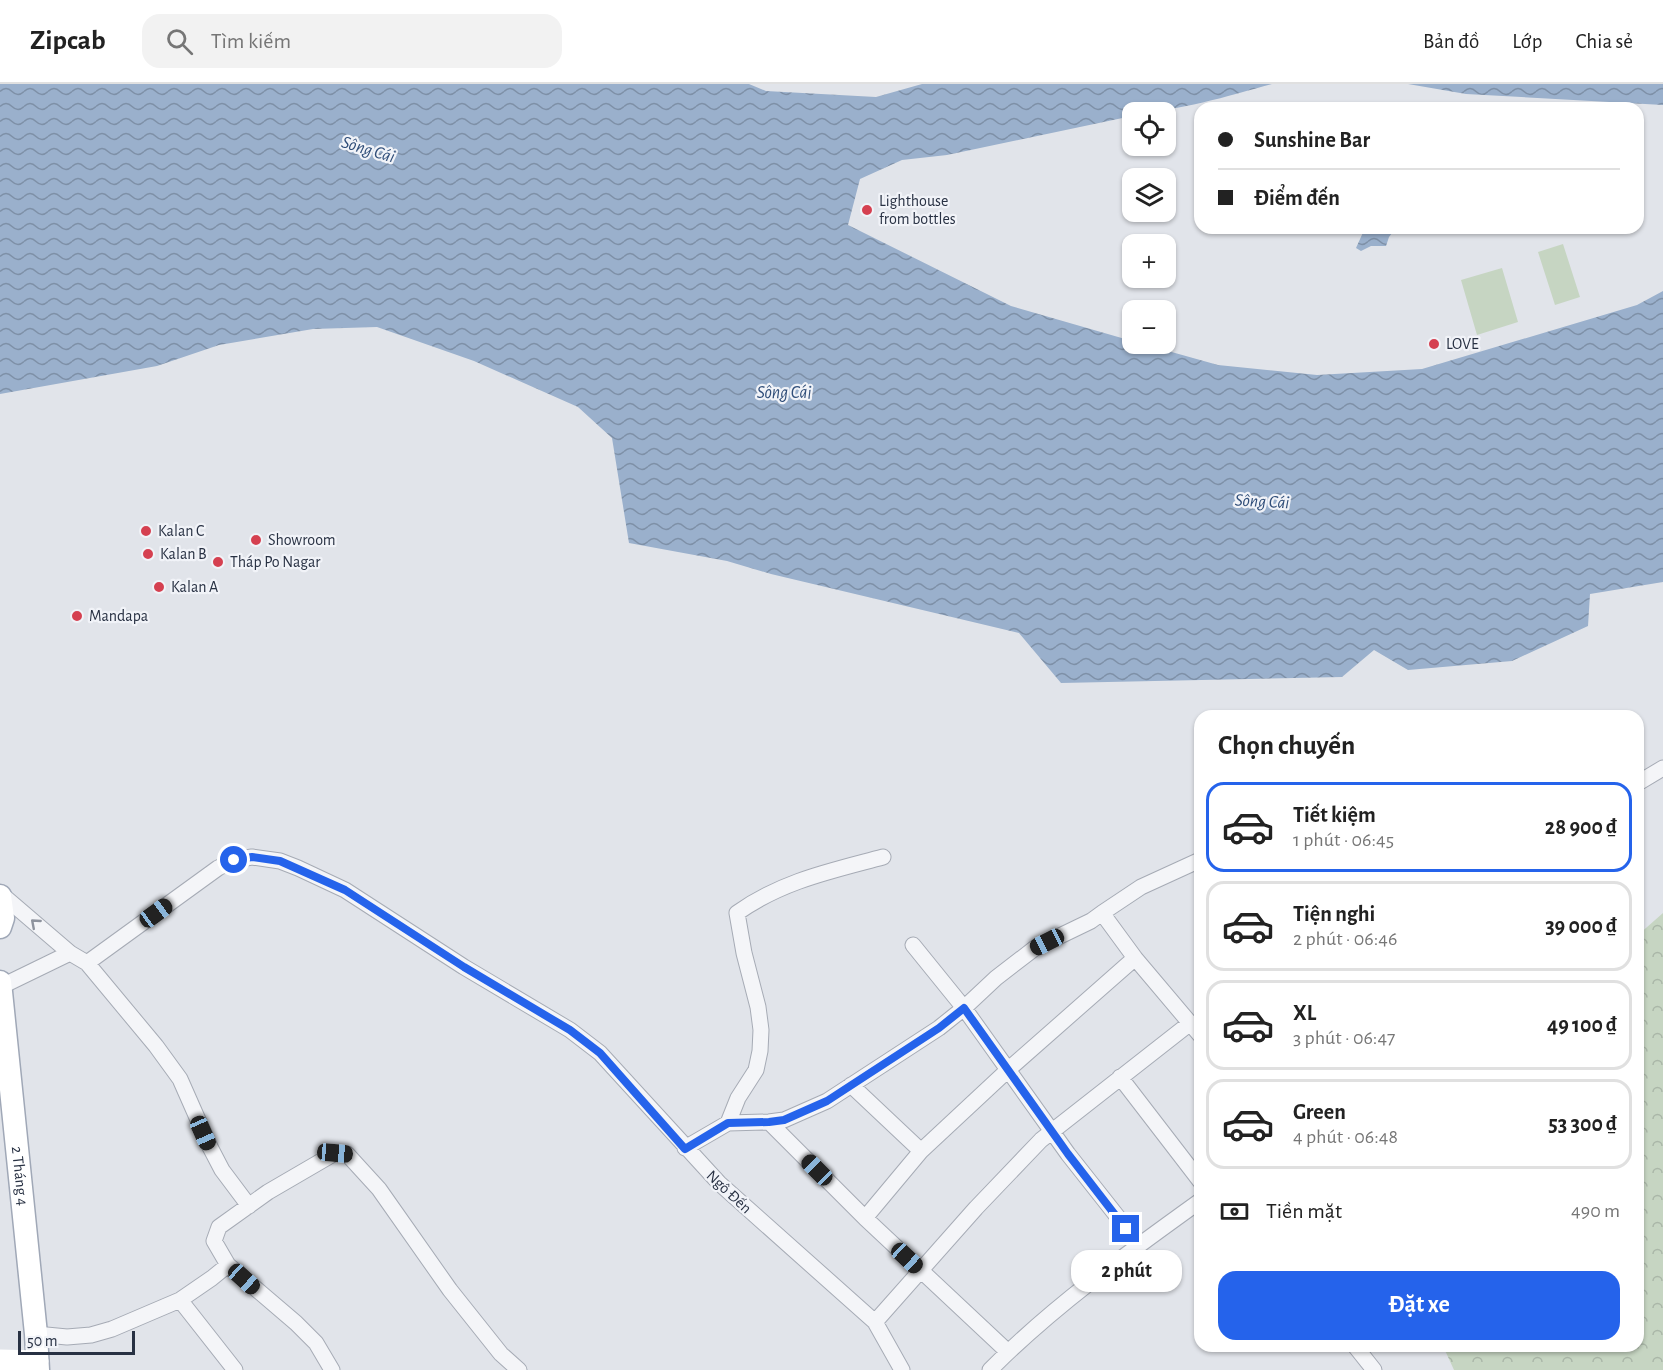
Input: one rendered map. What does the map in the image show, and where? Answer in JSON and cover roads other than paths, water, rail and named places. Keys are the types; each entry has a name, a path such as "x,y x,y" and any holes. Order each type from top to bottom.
{"main road":[{"path":"0,894 3,918 0,927"},
{"name":"2 Tháng 4","path":"0,982 4,1066 37,1354"},
{"path":"0,1350 37,1354"},
{"path":"0,1360 37,1354"}],"street":[{"path":"1644,779 1663,768"},
{"name":"Ngô Đến","path":"87,963 218,868 234,860 252,857 280,861 345,890 464,967 570,1030 600,1053 685,1149 719,1183 875,1322 902,1370"},
{"path":"728,1123 738,1098 756,1070 761,1030 737,913 759,898 798,880 883,857"},
{"path":"685,1149 728,1123 784,1120 827,1101 939,1028 996,978 1035,948 1091,921 1141,887 1194,863"},
{"path":"0,894 70,953 87,963 156,1046 180,1079 218,1162 249,1206"},
{"path":"1102,913 1135,958 1194,1029"},
{"path":"913,945 964,1008 1074,1162 1139,1244"},
{"path":"0,987 70,953"},
{"path":"865,1218 921,1150 1135,958"},
{"path":"875,1322 976,1208 1053,1130 1120,1077 1194,1031"},
{"path":"1120,1077 1194,1173"},
{"path":"850,1085 921,1150"},
{"path":"769,1122 921,1272 1008,1352"},
{"path":"332,1370 316,1343 228,1264 214,1241 219,1227 268,1192 335,1153 347,1154 379,1189 450,1290 501,1354 519,1370"},
{"path":"990,1370 1008,1352 1139,1244 1194,1205"},
{"path":"37,1354 67,1337 91,1335 112,1329 180,1300 228,1264"},
{"path":"180,1300 235,1370"},
{"path":"1360,1352 1374,1370"}],"water":[{"name":"Sông Cái","path":"0,84 749,84 766,91 876,97 922,84 1272,84 1176,108 1176,102 1122,102 1122,118 947,155 902,160 860,179 848,225 1011,306 1122,338 1122,354 1176,353 1218,365 1317,375 1422,369 1637,305 1663,291 1663,582 1590,594 1588,626 1512,661 1408,670 1374,650 1342,677 1061,683 1019,633 771,574 727,561 629,543 612,438 578,407 474,361 377,327 313,329 219,345 157,366 0,394"},
{"path":"1408,84 1663,84 1663,105 1644,104 1644,102 1466,94"},
{"path":"1362,234 1391,234 1386,246 1371,246 1361,251 1356,248"}],"place":[{"name":"Lighthouse from bottles","path":"867,210"},
{"name":"LOVE","path":"1434,344"},
{"name":"Kalan C","path":"146,531"},
{"name":"Showroom","path":"256,540"},
{"name":"Kalan B","path":"148,554"},
{"name":"Tháp Po Nagar","path":"218,562"},
{"name":"Kalan A","path":"159,587"},
{"name":"Mandapa","path":"77,616"}]}
